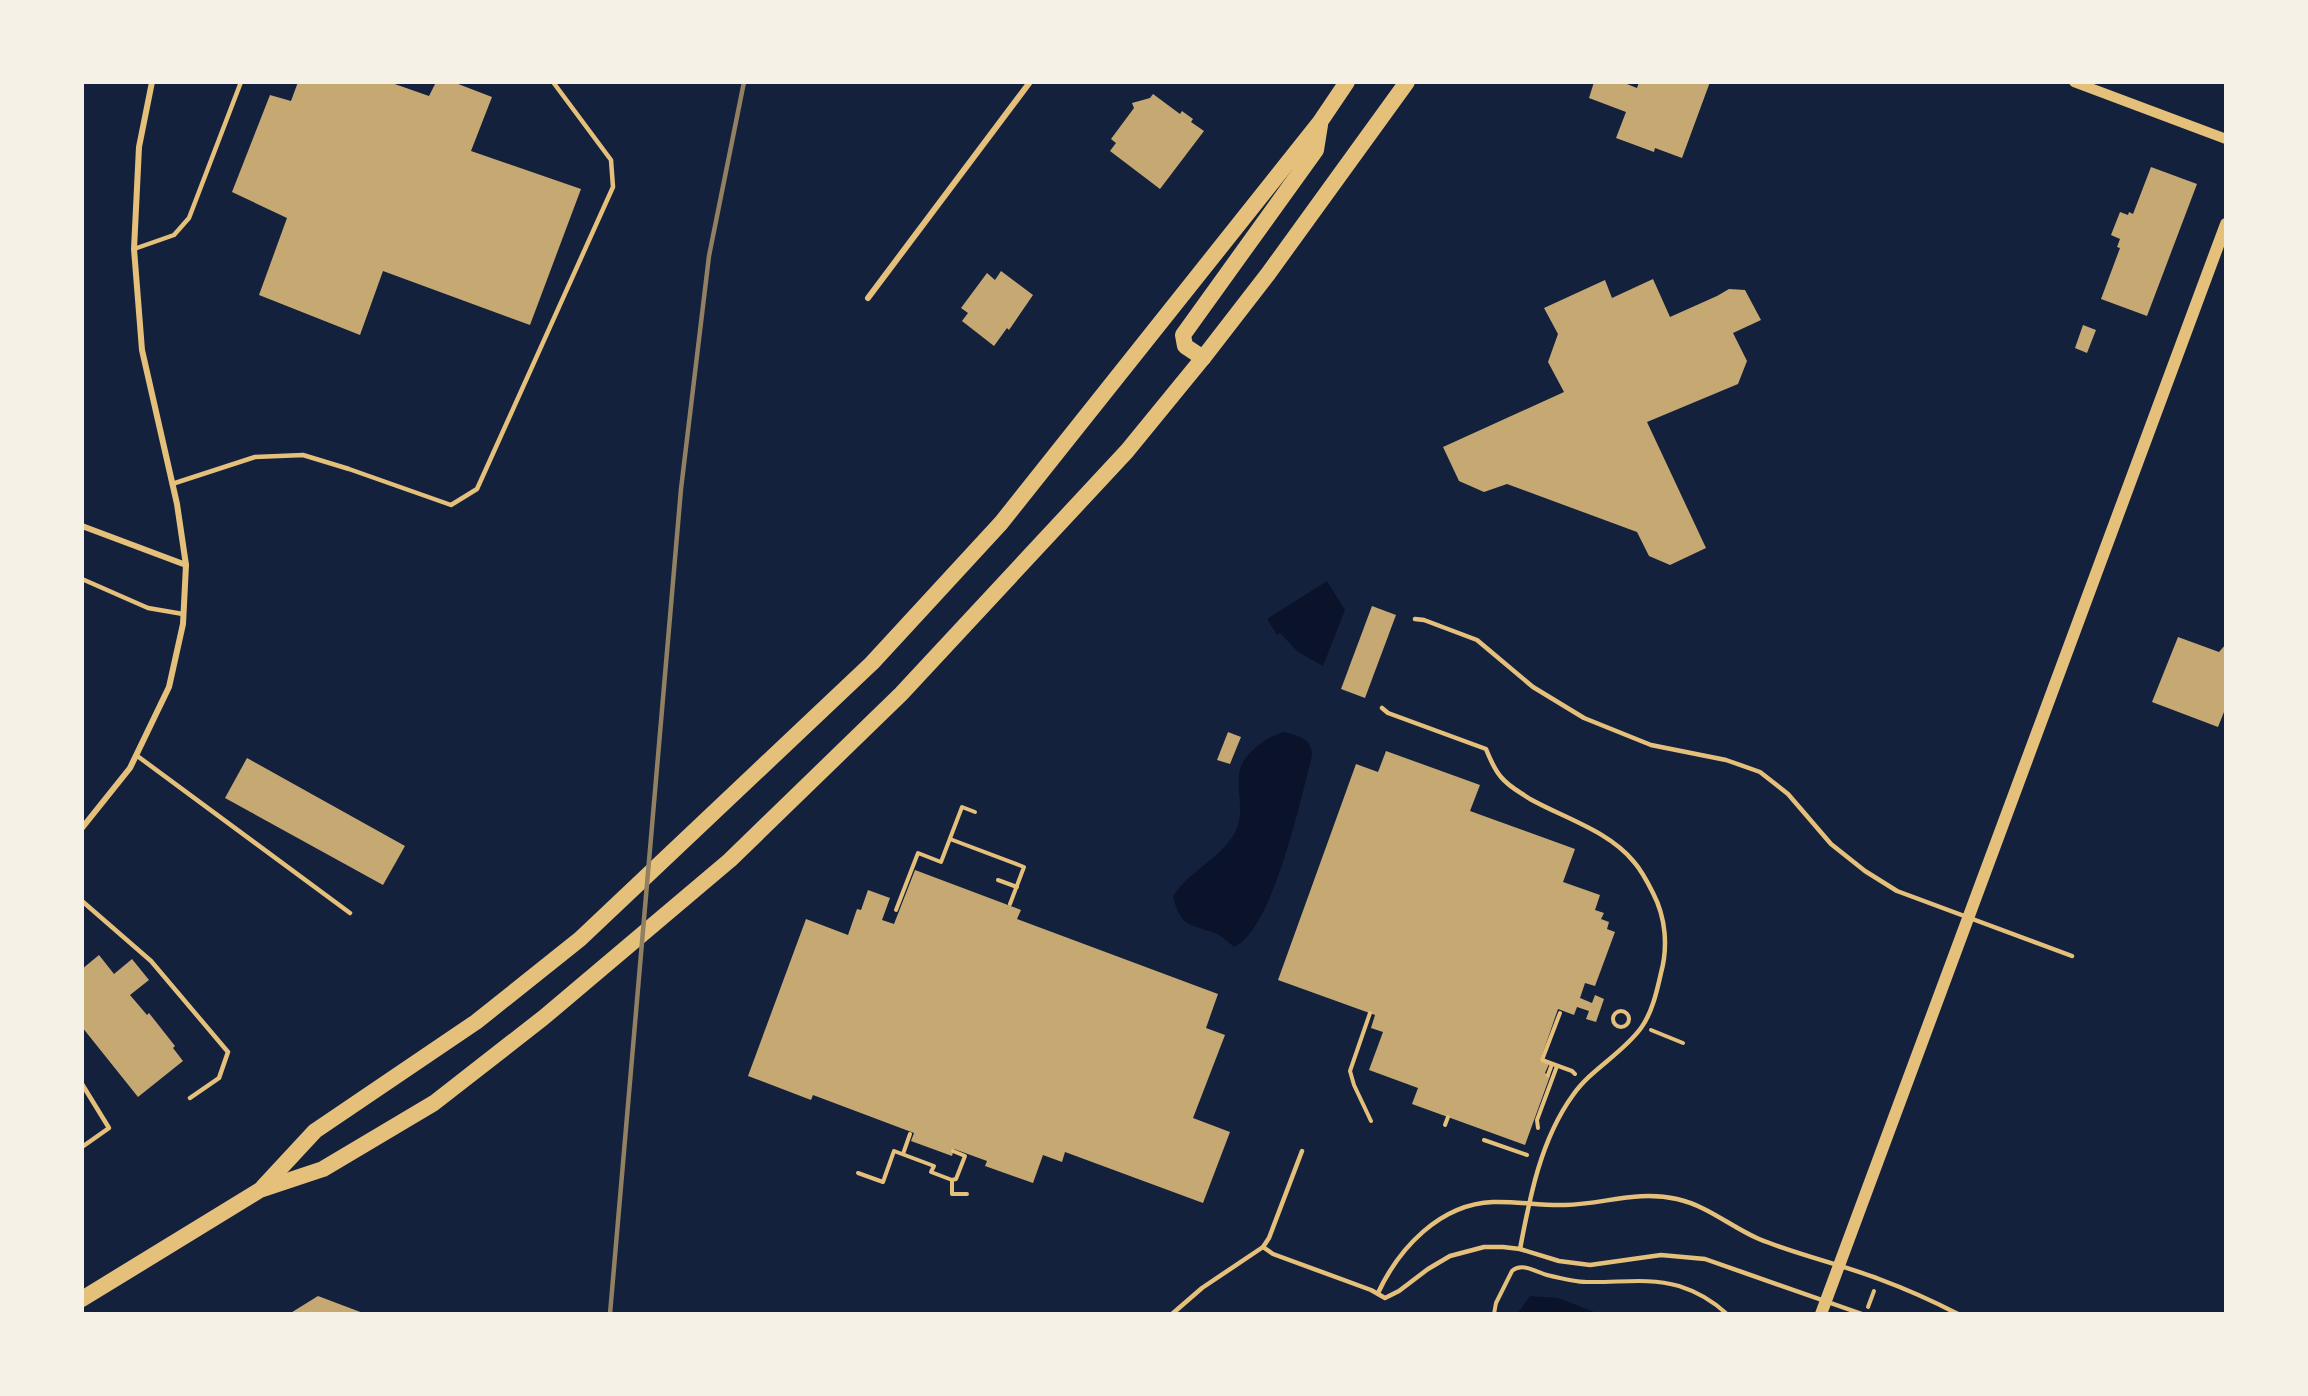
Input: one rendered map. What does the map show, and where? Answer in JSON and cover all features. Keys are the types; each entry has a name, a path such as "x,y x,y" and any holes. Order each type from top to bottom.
{"highway":[{"path":"260,1190 315,1131 476,1022 580,939 872,663 1001,524 1320,122 1347,82"},
{"path":"82,1299 260,1190 323,1169 434,1103 543,1018 730,860 901,694 1127,451 1268,274 1407,82"},
{"path":"1203,358 1185,346 1183,335 1316,150 1320,122"}],"main road":[{"path":"1821,1314 2226,224"}],"street":[{"path":"82,828 130,768 169,687 183,614 186,565 172,484 142,350 134,249 139,147 152,82"},
{"path":"868,298 1030,82"},
{"path":"2073,82 2226,139"},
{"path":"82,526 186,565"}],"lane":[{"path":"134,249 174,235 189,218 241,82"},
{"path":"172,484 255,457 303,455 451,505 477,489 613,187 611,160 553,82"},
{"path":"82,579 148,608 183,614"},
{"path":"1415,619 1424,620 1477,640 1533,687 1584,718 1651,745 1726,760 1760,772 1788,794 1825,837 1865,871 1911,898 2072,956"},
{"path":"1382,708 1388,713 1486,749 1494,769 1512,788 1596,833 1623,851 1634,862 1658,902 1664,923 1663,965 1647,1017 1633,1038 1582,1084 1565,1106 1551,1131 1529,1204 1520,1248"},
{"path":"136,755 351,913"},
{"path":"82,901 151,961 228,1052 219,1078 190,1098"},
{"path":"82,1084 110,1128 82,1147"},
{"path":"1172,1314 1202,1288 1263,1247 1269,1238 1302,1151"},
{"path":"1378,1293 1388,1274 1408,1247 1427,1227 1460,1208 1492,1202 1565,1205 1642,1195 1671,1198 1711,1212 1757,1238 1879,1279 1958,1314"},
{"path":"1263,1247 1273,1254 1378,1293 1385,1298 1450,1256 1484,1247 1520,1248 1559,1261 1581,1264 1606,1263 1661,1255 1705,1259 1862,1314"}],"path":[{"path":"896,910 918,853 941,862 962,807 975,812"},
{"path":"950,839 1024,867 1010,904"},
{"path":"998,880 1017,887"},
{"path":"1620,1011 1626,1012 1629,1022 1626,1026 1619,1026 1613,1021 1613,1015 1620,1011"},
{"path":"1370,1013 1350,1064 1350,1071 1371,1121"},
{"path":"1560,1013 1542,1060 1575,1074"},
{"path":"1650,1029 1683,1043"},
{"path":"1552,1064 1549,1072 1555,1071"},
{"path":"1538,1128 1537,1120 1557,1066"},
{"path":"1445,1125 1448,1117"},
{"path":"903,1154 910,1134"},
{"path":"1484,1140 1527,1155"},
{"path":"858,1173 883,1182 894,1151 934,1166 931,1172 952,1180"},
{"path":"952,1180 956,1179 965,1156 953,1151"},
{"path":"952,1180 952,1194 967,1194"},
{"path":"1494,1314 1496,1303 1516,1267 1587,1282 1629,1280 1677,1286 1701,1294 1726,1314"},
{"path":"1868,1308 1874,1291"}],"water":[{"path":"1327,581 1345,610 1323,666 1298,652 1280,633 1277,635 1267,619"},
{"path":"1284,732 1304,739 1310,745 1312,756 1293,830 1273,890 1261,916 1248,936 1234,947 1219,935 1184,921 1176,908 1173,897 1186,881 1228,843 1234,834 1239,823 1238,781 1244,761 1263,742"},
{"path":"1530,1296 1558,1298 1597,1313 1518,1313"}],"building":[{"path":"298,82 389,82 429,96 436,82 453,82 492,97 471,151 581,189 530,325 383,271 360,335 259,295 287,218 232,192 270,95 291,101"},
{"path":"1594,82 1622,82 1637,88 1639,82 1710,82 1682,158 1655,148 1654,152 1616,138 1626,112 1589,98"},
{"path":"1153,94 1180,114 1182,111 1193,119 1191,122 1204,131 1160,189 1110,151 1116,143 1111,139 1134,108 1132,103 1150,98"},
{"path":"2151,167 2197,184 2147,316 2101,299 2120,248 2117,247 2120,239 2111,235 2120,212 2133,214"},
{"path":"1001,271 1033,295 1009,330 1007,328 994,346 962,321 968,313 961,308 987,273 995,280"},
{"path":"1653,279 1670,317 1729,289 1745,290 1761,320 1733,333 1747,361 1738,384 1647,422 1706,548 1670,565 1649,556 1637,532 1507,484 1484,492 1459,481 1443,447 1564,392 1548,362 1558,334 1544,308 1605,280 1612,298"},
{"path":"2083,325 2096,330 2087,353 2075,348"},
{"path":"1372,606 1396,615 1365,698 1341,689"},
{"path":"2178,637 2219,652 2226,644 2226,707 2218,727 2152,702"},
{"path":"1228,732 1241,737 1230,764 1217,760"},
{"path":"1386,751 1480,785 1470,811 1575,849 1563,882 1600,895 1595,910 1604,913 1601,919 1609,922 1607,929 1615,932 1595,986 1585,983 1580,998 1592,1003 1595,995 1604,999 1596,1022 1586,1019 1589,1011 1577,1007 1574,1015 1558,1009 1540,1061 1549,1064 1545,1073 1550,1076 1525,1145 1412,1104 1418,1088 1369,1070 1383,1032 1371,1028 1375,1015 1278,980 1356,764 1378,772"},
{"path":"247,758 405,846 383,885 225,798"},
{"path":"915,870 1021,910 1017,919 1218,994 1206,1028 1225,1035 1193,1118 1230,1132 1203,1203 1065,1152 1062,1162 1043,1155 1033,1183 985,1166 987,1161 954,1149 952,1156 911,1141 914,1133 813,1095 811,1100 748,1076 806,919 848,935 857,909 861,910 868,890 890,898 882,920 894,924"},
{"path":"99,955 114,974 132,959 149,980 130,995 147,1015 149,1013 175,1046 173,1048 183,1061 138,1097 82,1027 82,969"},
{"path":"318,1296 363,1313 363,1314 289,1314"}],"railway":[{"path":"610,1314 681,489 709,256 744,82"}]}
